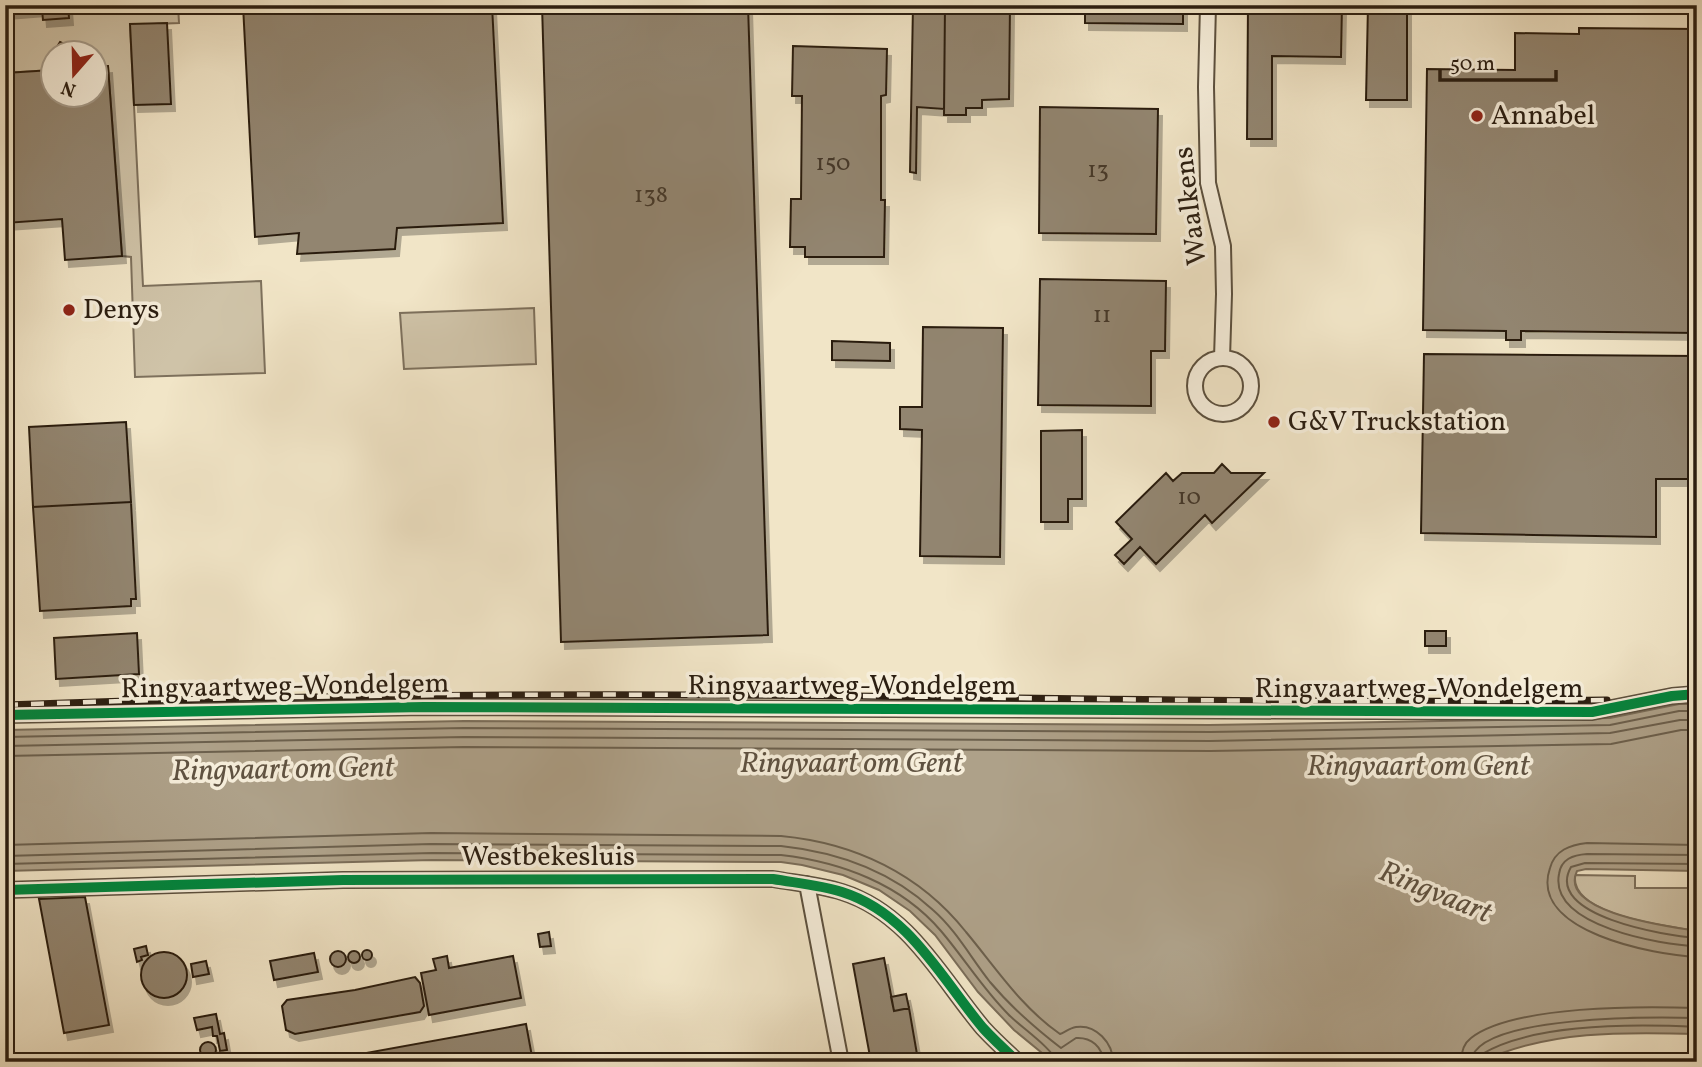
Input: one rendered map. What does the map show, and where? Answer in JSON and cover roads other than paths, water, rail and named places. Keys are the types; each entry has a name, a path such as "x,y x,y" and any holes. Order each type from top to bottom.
{"street":[{"name":"Waalkens","path":"1208,5 1208,183 1223,246 1222,358"},
{"path":"1222,358 1235,360 1242,366 1251,382 1251,391 1242,407 1226,415 1216,414 1200,404 1194,386 1201,368 1208,362 1222,358"},
{"name":"Ringvaartweg-Wondelgem","path":"5,715 424,707 1592,712 1672,696 1697,694"},
{"name":"Westbekesluis","path":"5,890 343,880 773,879 807,884 843,892 870,905 902,927 918,943 984,1029 1018,1062"},
{"path":"807,884 841,1062"}],"water":[{"path":"1679,704 1697,704 1697,871 1586,869 1577,871 1575,885 1584,898 1620,915 1697,931 1697,1034 1587,1035 1532,1044 1481,1062 1086,1062 1088,1058 1080,1053 1075,1062 1053,1062 1014,1030 978,992 935,935 910,911 879,890 843,875 781,862 432,860 5,871 5,730 464,721 1209,725 1610,718"}],"railway":[{"path":"5,705 238,698 589,695 1273,701 1607,700"}],"place":[{"name":"Annabel","path":"1477,116"},
{"name":"Denys","path":"69,310"},
{"name":"G&V Truckstation","path":"1274,422"}],"water label":[{"name":"Ringvaart om Gent","path":"851,764"},
{"name":"Ringvaart om Gent","path":"1418,767"},
{"name":"Ringvaart om Gent","path":"283,770"},
{"name":"Ringvaart","path":"1435,893"}]}
